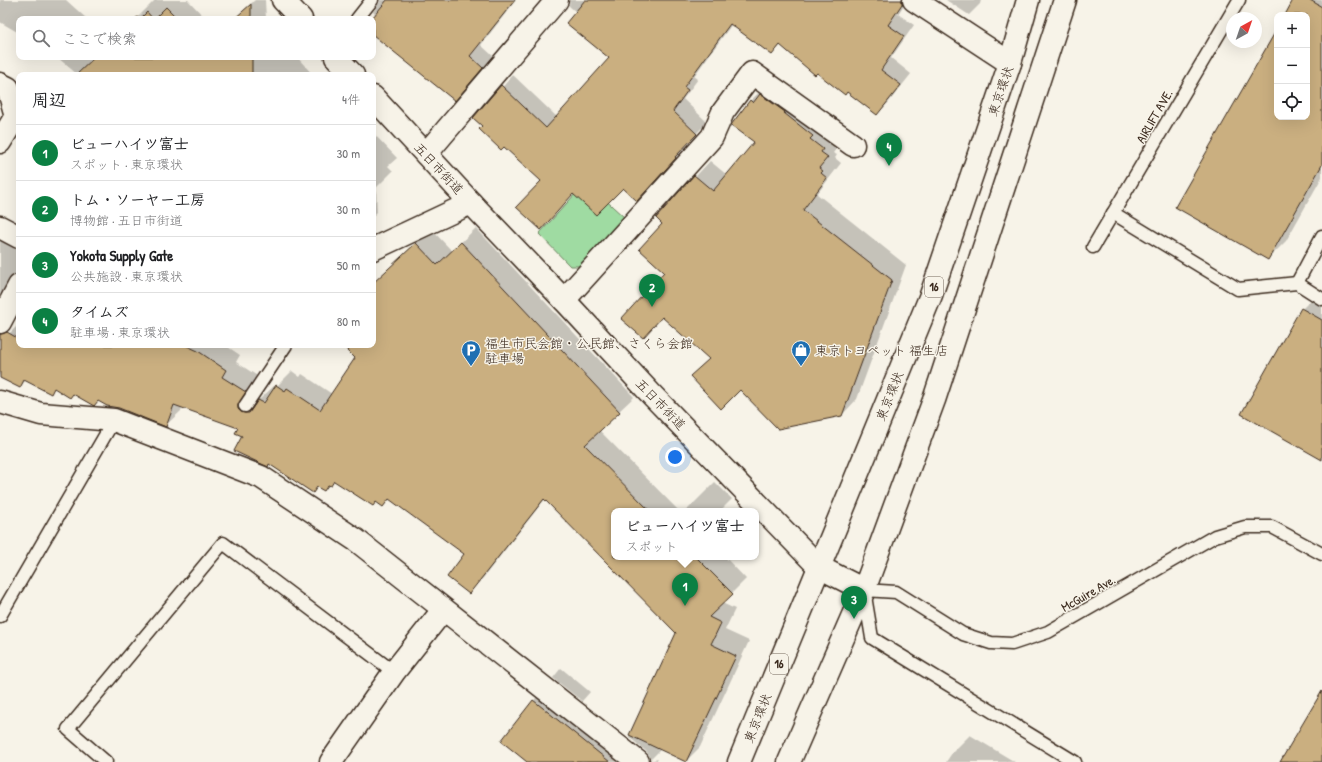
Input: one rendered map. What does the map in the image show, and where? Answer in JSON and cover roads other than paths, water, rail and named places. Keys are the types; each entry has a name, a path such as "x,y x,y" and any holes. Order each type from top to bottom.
{"main road":[{"path":"283,0 298,16"},
{"path":"426,154 557,0"},
{"path":"914,0 1010,63"},
{"name":"東京環状","path":"739,762 931,294 1010,63 1028,0"},
{"path":"789,762 864,590 934,400 1065,0"},
{"path":"339,60 350,72"},
{"path":"564,300 712,137 723,112 752,73 853,145"},
{"path":"0,84 8,88 16,116 0,142"},
{"name":"五日市街道","path":"376,100 652,395 819,567 864,590"},
{"path":"376,248 472,204"},
{"path":"0,227 16,235"},
{"path":"0,322 16,292"},
{"path":"0,402 41,414 114,420 261,477 356,540 638,762"},
{"path":"331,762 394,672 443,610"}],"lane":[{"path":"359,16 372,0"},
{"name":"AIRLIFT AVE.","path":"1093,247 1239,0"},
{"path":"1113,213 1238,289 1297,283 1322,299"},
{"path":"1297,283 1322,236"},
{"path":"245,406 284,348"},
{"path":"0,616 114,420"},
{"name":"McGuire Ave.","path":"864,590 896,592 963,634 991,643 1012,644 1048,632 1215,536 1245,527 1272,527 1322,554"},
{"path":"106,762 68,729 224,542 394,672"},
{"path":"864,590 872,638 1075,762"}],"place":[{"name":"タイムズ","path":"889,166"},
{"name":"トム・ソーヤー工房","path":"652,307"},
{"name":"福生市民会館・公民館、さくら会館 駐車場","path":"471,367"},
{"name":"東京トヨペット 福生店","path":"801,367"},
{"name":"ビューハイツ富士","path":"685,606"},
{"name":"Yokota Supply Gate","path":"854,619"}]}
